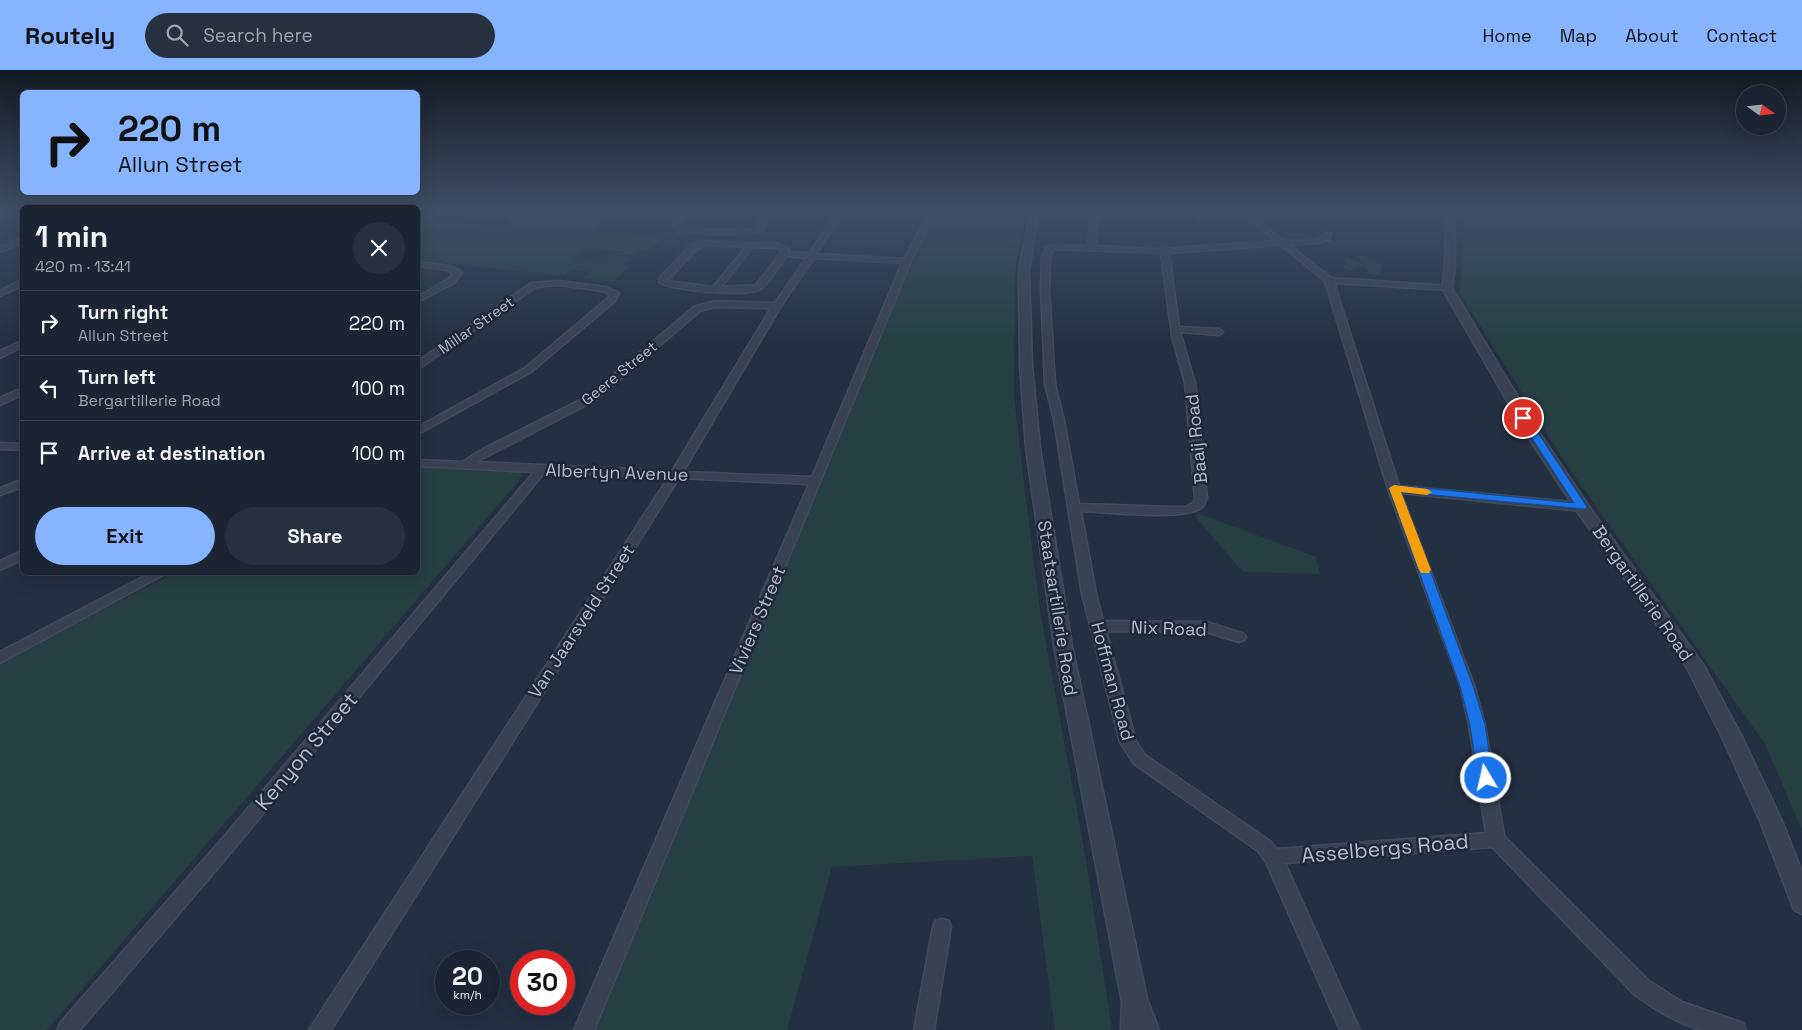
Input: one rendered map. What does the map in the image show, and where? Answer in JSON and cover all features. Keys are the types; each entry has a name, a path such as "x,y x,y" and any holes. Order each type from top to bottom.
{"street":[{"path":"686,257 662,280 669,283 747,291 757,288 782,257"},
{"path":"716,288 742,257"},
{"name":"Van Jaarsveld Street","path":"319,1030 676,474 777,306 809,257"},
{"path":"826,257 907,261"},
{"name":"Viviers Street","path":"584,1030 622,935 816,481 909,257"},
{"name":"Staatsartillerie Road","path":"1026,257 1024,271 1026,365 1033,448 1062,646 1134,999 1146,1030"},
{"name":"Hoffman Road","path":"1046,257 1045,288 1050,384 1059,420 1082,563 1128,742 1135,755 1264,846 1273,857 1350,1030"},
{"name":"Baaij Road","path":"1074,507 1175,511 1187,510 1198,505 1201,498 1190,383 1175,329 1166,257"},
{"path":"1299,257 1329,280 1394,488 1467,686 1478,725 1496,839 1654,999 1670,1008 1736,1030"},
{"path":"1329,280 1447,288 1450,257"},
{"path":"420,264 448,268 458,273 451,281 420,299"},
{"name":"Millar Street","path":"420,364 534,285 560,283 605,289 615,293 612,298 528,370 420,431"},
{"path":"0,294 20,284"},
{"name":"Bergartillerie Road","path":"1447,288 1532,432 1582,507 1695,666 1731,735 1771,820 1802,902"},
{"name":"Geere Street","path":"464,465 489,450 592,398 698,309 715,304 777,306"},
{"path":"1175,329 1219,332"},
{"path":"0,355 20,345"},
{"path":"0,402 20,392"},
{"path":"0,446 20,446"},
{"name":"Albertyn Avenue","path":"420,463 816,481"},
{"name":"Kenyon Street","path":"66,1030 227,845 542,469"},
{"path":"0,492 20,484"},
{"path":"1394,488 1582,507"},
{"path":"0,566 20,556"},
{"path":"0,658 157,575"},
{"name":"Nix Road","path":"1098,626 1207,627 1239,637"},
{"name":"Asselbergs Road","path":"1273,857 1496,839"},
{"path":"924,1030 942,927"},
{"name":"Staatsartillerie Road","path":"1134,999 1134,1030"}],"green space":[{"path":"420,257 574,257 572,258 606,262 611,257 628,259 623,264 632,265 612,282 582,278 591,272 573,269 563,276 420,260"},
{"path":"915,257 1018,257 1015,275 1014,395 1023,476 1041,616 1085,854 1112,1030 1055,1030 1032,856 832,867 787,1030 595,1030 869,362"},
{"path":"1357,257 1367,257 1381,265 1380,276 1367,273 1367,269 1359,266 1352,271 1341,267 1349,265 1344,260 1349,258 1366,265"},
{"path":"1462,257 1802,257 1802,830 1765,744 1566,464 1460,293"},
{"path":"420,467 516,471 522,473 523,476 47,1030 0,1030 0,663 170,575 420,575"},
{"path":"1197,513 1316,557 1320,574 1243,572 1198,520"}],"slow traffic":[{"path":"1425,570 1394,488 1427,492"}],"route":[{"path":"1486,778 1478,725 1467,686 1394,488 1582,507 1523,418"}]}
